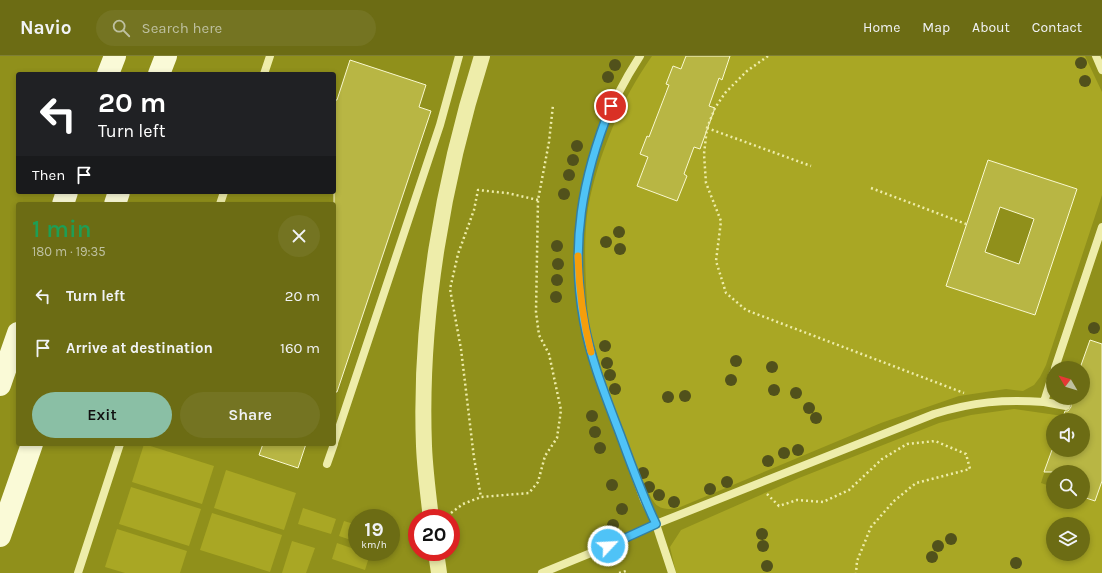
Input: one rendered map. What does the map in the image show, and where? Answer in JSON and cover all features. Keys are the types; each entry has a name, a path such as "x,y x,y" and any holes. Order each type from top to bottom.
{"main road":[{"path":"109,72 114,56"},
{"path":"161,72 166,56"},
{"path":"0,385 16,340"},
{"path":"0,536 31,446"}],"street":[{"path":"430,509 424,446 424,419 425,362 431,292 450,174 462,120 482,56"},
{"path":"437,561 439,573"}],"lane":[{"path":"265,72 270,56"},
{"path":"336,437 440,125 459,56"},
{"path":"640,56 624,81 611,106 593,157 581,212 578,253 579,280 584,322 596,368 644,500 656,524 672,573"},
{"path":"1096,56 1102,70"},
{"path":"1057,361 1102,227"},
{"path":"1044,402 1046,396"},
{"path":"542,573 608,546 656,524 934,414 987,401 1012,400 1044,402 1066,406"},
{"path":"78,573 119,446"},
{"path":"327,464 333,446"}],"path":[{"path":"768,56 748,71 725,93 715,108 708,128 704,154 706,183 721,221 716,261 726,293 746,310 987,401"},
{"path":"456,509 462,504 481,497 528,493 538,482 545,456 557,438 561,410 549,354 539,335 536,312 538,200 549,142 553,105"},
{"path":"708,128 811,166"},
{"path":"871,188 966,224"},
{"path":"481,497 474,458 461,349 450,289 458,254 474,210 478,190 506,193 538,200"},
{"path":"757,484 779,506 797,500 823,502 848,490 882,459 907,444 935,441 966,454 970,469 916,483 894,501 871,527 857,561 856,573"},
{"path":"619,573 626,571"}],"shaded area":[{"path":"652,56 686,56 683,65 686,71 673,66 666,84 679,89 666,91 652,131 660,141 647,136 654,159 646,161 637,186 687,176 684,174 694,147 700,149 709,106 719,78 722,80 730,56 1085,56 1102,92 1102,195 1047,361 1046,361 1046,365 1040,377 1034,385 1023,391 1006,389 959,396 881,423 678,508 665,509 658,506 641,476 618,419 591,335 588,320 585,257 588,208 592,188 604,148 630,91","holes":["988,160 1077,189 1034,315 946,286"]},
{"path":"1014,409 1046,414 1046,457 1049,457 1041,483 1046,485 1046,509 1090,509 1090,499 1095,501 1102,481 1102,573 676,573 670,547 681,530 799,478 939,423 971,415"},
{"path":"143,446 150,446 214,466 202,504 132,482"},
{"path":"226,470 296,493 284,530 214,508"},
{"path":"131,487 201,509 189,546 119,524"},
{"path":"303,508 336,519 331,534 298,524"},
{"path":"212,513 282,535 270,572 200,550"},
{"path":"344,521 348,522 348,539 339,536"},
{"path":"117,529 187,551 180,573 125,573 105,567"},
{"path":"292,541 315,548 306,573 282,573"},
{"path":"337,543 348,547 348,561 368,561 365,570 332,559"}],"building":[{"path":"686,56 730,56 722,80 719,78 709,106 715,108 700,149 694,147 684,174 687,176 677,201 637,186 648,157 640,154 647,136 649,137 669,85 666,84 673,66 681,69"},
{"path":"350,60 426,85 419,107 431,111 336,392 336,202 334,202 334,194 336,194 337,100"},
{"path":"988,160 1077,189 1035,315 946,286","holes":["1000,207 1034,219 1019,264 985,252"]},
{"path":"1090,340 1102,344 1102,481 1095,501 1090,499 1090,465 1047,465 1049,457 1090,457 1090,413 1064,413 1065,411 1068,411 1071,405 1090,405 1090,361 1082,361"},
{"path":"262,446 305,446 298,468 259,455"}],"slow traffic":[{"path":"578,256 584,322 591,352"}],"route":[{"path":"608,546 656,524 644,500 598,375 584,322 579,280 579,239 581,212 586,184 596,144 611,106"}]}
